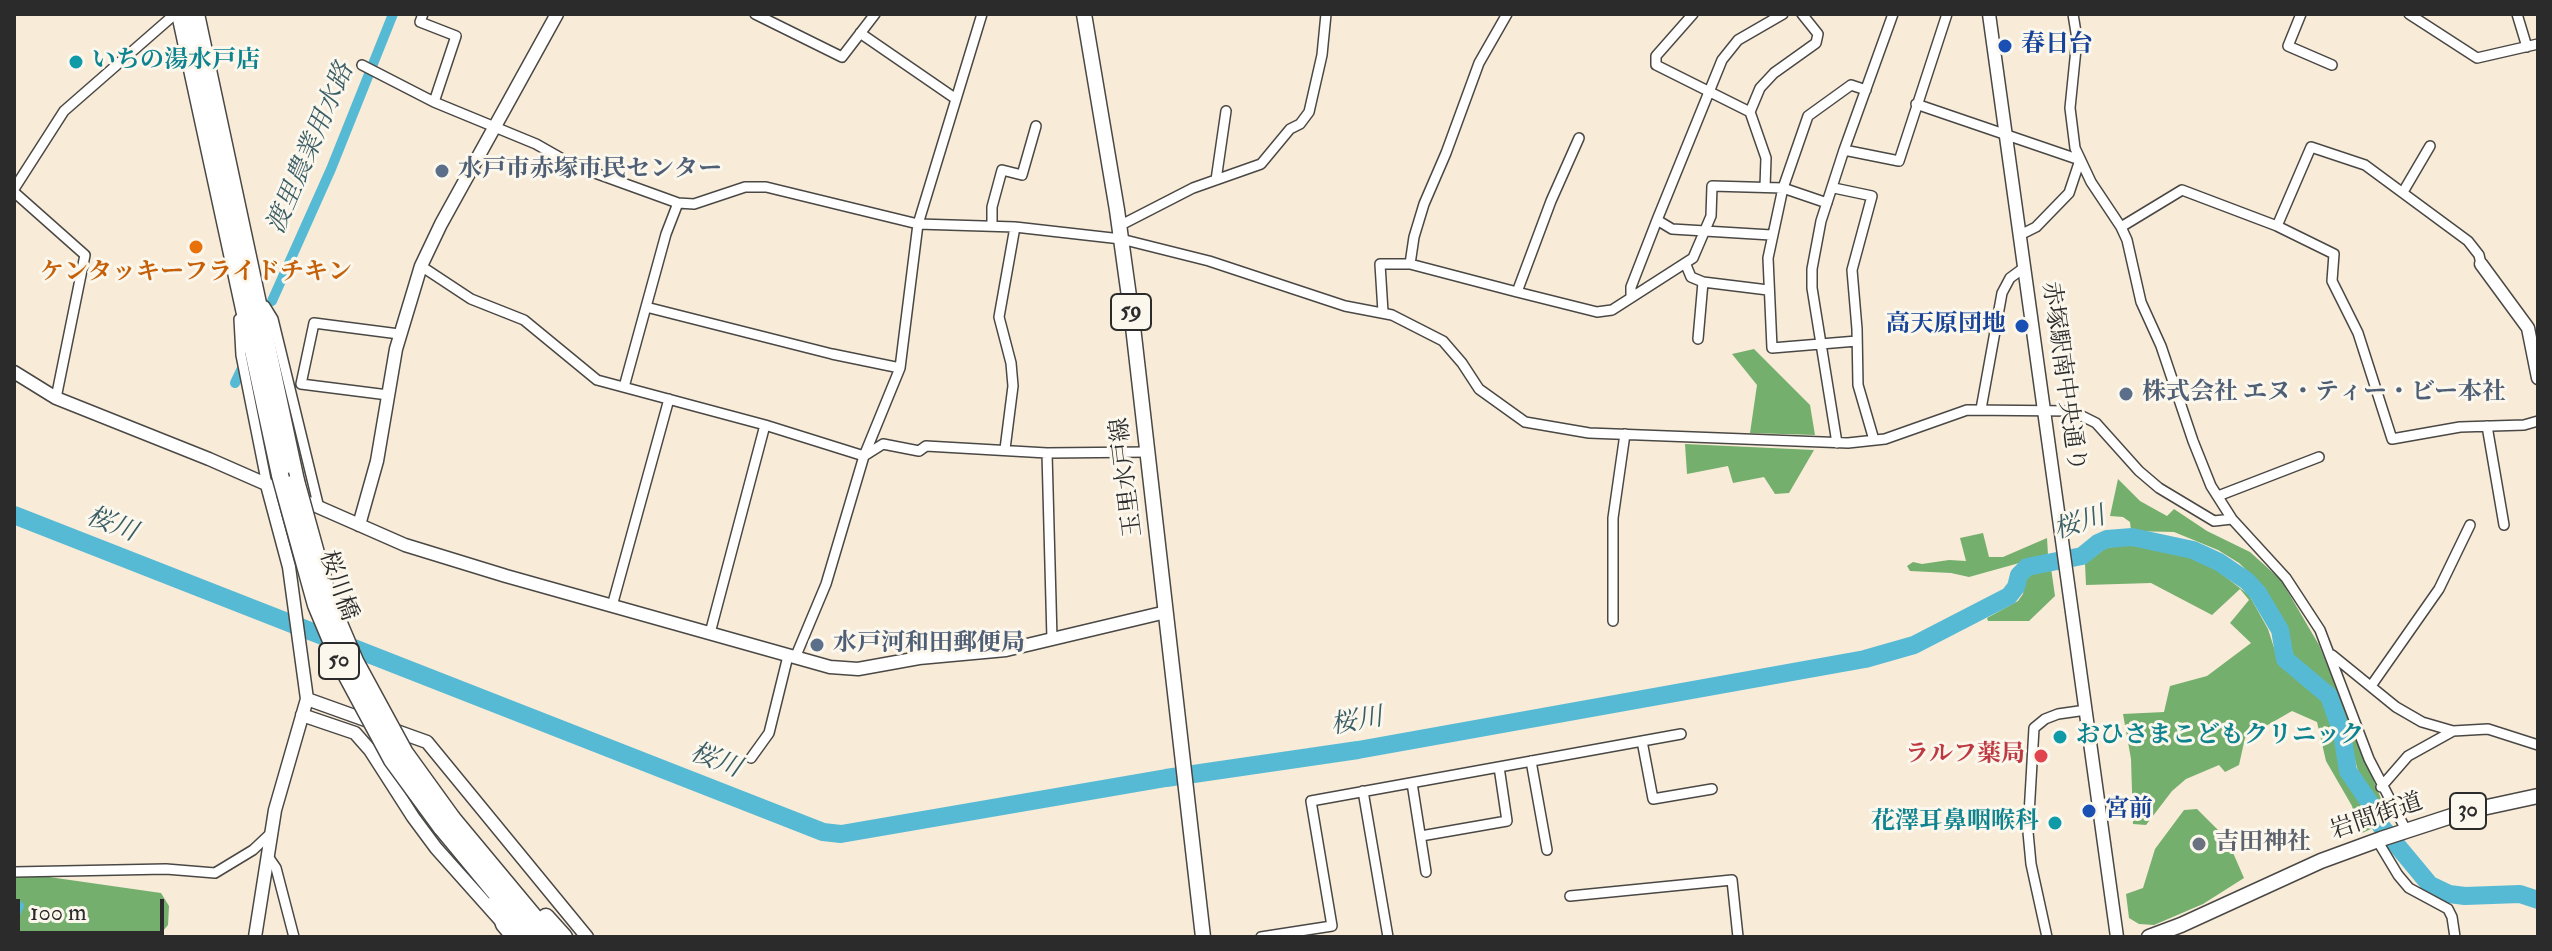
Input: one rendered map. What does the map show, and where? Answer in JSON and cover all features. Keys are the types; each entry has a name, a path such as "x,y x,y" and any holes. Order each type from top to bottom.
{"highway":[{"name":"50","path":"177,14 251,303"},
{"name":"50","path":"196,14 251,303 274,480"},
{"name":"桜川橋","path":"251,303 329,600 355,661 446,823"},
{"name":"桜川橋","path":"274,480 316,605 342,667 392,760 446,823"},
{"name":"50","path":"446,823 497,883 551,937"},
{"name":"50","path":"497,883 532,937"},
{"path":"497,883 510,931"},
{"path":"497,883 525,896 564,937"}],"main road":[{"name":"玉里水戸線","path":"1084,14 1120,232 1203,937"},
{"name":"岩間街道","path":"2149,937 2321,861 2464,812 2538,796"}],"street":[{"path":"56,398 85,255 14,190 64,111 177,14"},
{"path":"423,14 420,22 456,36 434,102"},
{"path":"359,525 374,476 399,334 421,266 557,14"},
{"path":"755,14 842,57 875,14"},
{"path":"751,758 769,733 792,657 826,584 864,456 900,368 918,224 982,14"},
{"path":"1120,232 1193,188 1261,164 1290,129 1300,124 1309,112 1322,55 1326,14"},
{"path":"1410,264 1424,204 1479,63 1507,14"},
{"path":"1693,14 1656,56 1656,65 1750,112"},
{"path":"1631,297 1631,287 1722,60 1738,40 1783,14"},
{"path":"1765,187 1766,158 1750,112 1760,88 1774,73 1816,43 1818,34 1802,14"},
{"path":"1837,443 1812,288 1812,269 1827,203 1893,14"},
{"path":"1844,150 1899,161 1947,14"},
{"name":"赤塚駅南中央通り","path":"1989,14 2117,937"},
{"path":"2073,14 2077,39 2070,108 2075,148 2091,182 2127,240 2141,302 2161,346 2211,486 2232,519 2299,594 2332,655 2381,787 2402,832"},
{"path":"2301,14 2288,46 2332,65"},
{"path":"2409,14 2477,58 2538,44"},
{"path":"2517,14 2527,47"},
{"path":"860,33 956,99"},
{"path":"362,65 434,102 536,144 573,165 678,203 694,204 745,187 766,187 918,224 1120,232 1345,306 1383,312 1443,341 1479,389 1525,422 1565,430 1837,443 1874,440 1967,410 2072,411 2087,417 2159,488 2214,521 2232,519"},
{"path":"1857,341 1772,348 1768,290 1771,235 1783,188 1808,116 1851,85 1866,90"},
{"path":"1916,104 2080,160"},
{"path":"1216,180 1226,111"},
{"path":"992,226 992,207 1002,170 1022,175 1036,126"},
{"path":"1517,292 1551,201 1579,138"},
{"path":"2403,192 2430,146"},
{"path":"2277,226 2311,147 2365,165 2468,241 2528,328 2538,378"},
{"path":"2020,235 2036,227 2069,193 2080,160"},
{"path":"1383,312 1380,264 1410,264 1597,312 1612,310 1686,265 1699,248 1711,216 1712,186 1783,188 1827,203"},
{"path":"1834,188 1872,196 1852,270 1858,385 1874,440"},
{"path":"2121,227 2182,190 2277,226 2334,254 2332,281 2358,333 2392,439 2460,427 2538,422"},
{"path":"624,387 666,234 678,203"},
{"path":"1657,220 1672,229 1771,235"},
{"path":"1005,449 1013,386 1011,363 999,317 1015,227"},
{"path":"1686,265 1691,277 1703,282 1768,290"},
{"path":"421,266 471,299 524,320 597,380 765,425 864,456 883,444 919,451 926,446 1047,453 1148,452"},
{"path":"1981,409 2002,293 2010,278 2025,267"},
{"path":"1698,339 1703,282"},
{"path":"251,303 265,306 273,319 319,508"},
{"path":"646,307 900,368"},
{"path":"388,395 301,384 314,323 399,334"},
{"path":"14,372 56,398 274,480 319,508 431,554 830,667 858,669 919,658 1006,650 1166,612"},
{"path":"612,606 669,399"},
{"path":"710,633 765,425"},
{"path":"2487,426 2504,525"},
{"path":"1613,621 1613,518 1625,434"},
{"path":"1047,453 1052,639"},
{"path":"2218,496 2319,457"},
{"path":"255,937 283,776 307,699 274,480"},
{"path":"2371,686 2439,589 2470,525"},
{"path":"2332,655 2396,707 2422,722 2453,731 2488,729 2538,745"},
{"path":"307,699 427,742 587,937"},
{"path":"2047,937 2031,864 2028,832 2034,728 2058,714 2086,710"},
{"path":"302,715 355,733 370,750 436,848 510,931"},
{"path":"2381,787 2408,756 2453,731"},
{"path":"1261,937 1332,926 1311,801 1681,734"},
{"path":"1642,741 1653,799 1712,789"},
{"path":"1531,761 1547,850"},
{"path":"1421,836 1507,821 1499,767"},
{"path":"1412,783 1426,872"},
{"path":"1363,791 1388,937"},
{"path":"14,872 166,869 215,873 253,850 271,833"},
{"path":"2379,840 2398,875 2409,888 2448,909 2455,937"},
{"path":"267,855 276,868 294,937"},
{"path":"1570,896 1732,880 1738,937"}],"green space":[{"path":"1754,349 1810,405 1815,435 1750,433 1757,385 1732,354"},
{"path":"1685,444 1814,450 1789,493 1775,494 1764,477 1733,483 1728,466 1687,474"},
{"path":"2118,479 2140,501 2167,516 2174,509 2207,531 2250,552 2281,580 2319,645 2390,821 2387,823 2361,782 2340,704 2334,694 2294,658 2285,624 2264,587 2239,563 2218,550 2174,532 2131,531 2130,522 2123,517 2110,516"},
{"path":"1983,533 1989,557 2003,557 2047,538 2048,555 1969,577 1910,571 1907,566 1913,562 1966,561 1960,538"},
{"path":"2125,545 2177,551 2193,557 2210,565 2249,595 2284,667 2299,675 2323,700 2335,731 2341,770 2375,827 2360,834 2352,806 2326,761 2317,722 2292,711 2245,738 2239,765 2225,772 2219,765 2186,779 2172,791 2146,825 2133,824 2131,759 2123,714 2164,712 2170,686 2207,676 2251,643 2230,623 2249,600 2240,589 2212,615 2151,583 2086,585 2085,564 2106,548"},
{"path":"2051,568 2055,596 2029,621 1988,621 1987,618 2018,601 2028,573"},
{"path":"2197,809 2227,839 2244,878 2203,904 2154,925 2139,924 2129,918 2126,894 2143,888 2155,849 2184,810"},
{"path":"14,872 161,893 169,906 168,925 158,937 14,937"}],"waterway":[{"name":"渡里農業用水路","path":"272,301 331,169 393,14"},
{"name":"渡里農業用水路","path":"235,383 245,362"},
{"name":"桜川","path":"14,515 823,832 841,834 1166,778 1358,750 1865,659 1914,645 2009,596 2016,587 2019,575 2027,567 2082,556 2107,539 2132,537 2193,550 2219,562 2247,581 2258,593 2280,630 2285,659 2329,696 2342,733 2348,771 2374,809 2381,826 2430,885 2449,894 2520,894 2538,900"},
{"name":"渡里農業用水路","path":"14,916 19,906"}],"place":[{"name":"春日台","path":"2005,46"},
{"name":"いちの湯水戸店","path":"76,62"},
{"name":"水戸市赤塚市民センター","path":"442,171"},
{"name":"ケンタッキーフライドチキン","path":"196,247"},
{"name":"高天原団地","path":"2022,326"},
{"name":"株式会社 エヌ・ティー・ビー本社","path":"2126,394"},
{"name":"水戸河和田郵便局","path":"817,645"},
{"name":"おひさまこどもクリニック","path":"2060,737"},
{"name":"ラルフ薬局","path":"2041,756"},
{"name":"宮前","path":"2089,811"},
{"name":"花澤耳鼻咽喉科","path":"2055,823"},
{"name":"吉田神社","path":"2199,844"}]}
